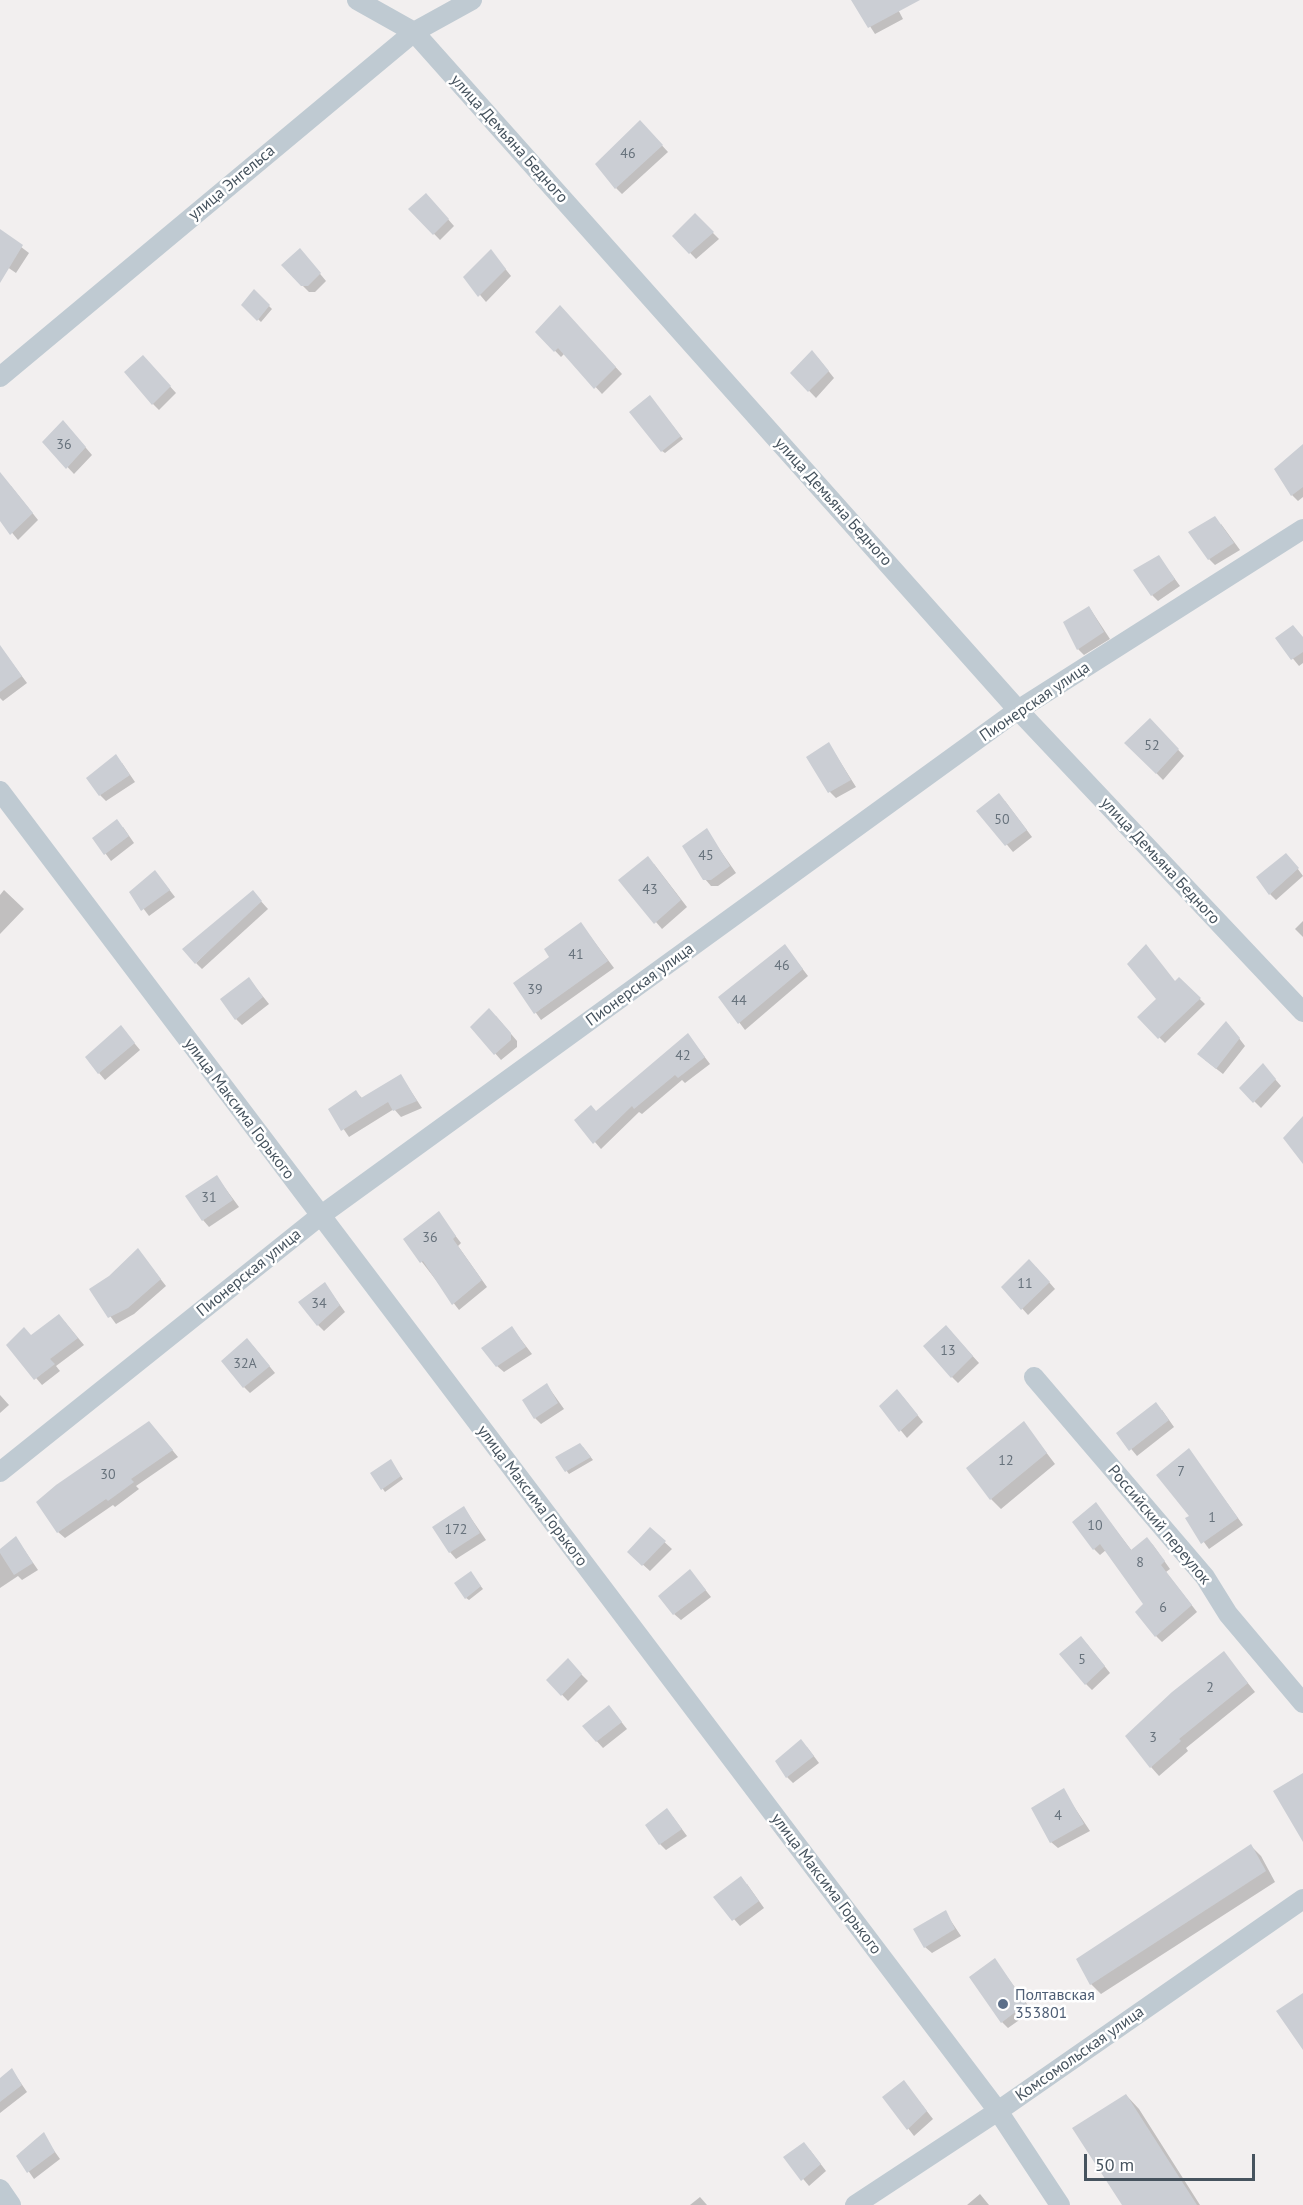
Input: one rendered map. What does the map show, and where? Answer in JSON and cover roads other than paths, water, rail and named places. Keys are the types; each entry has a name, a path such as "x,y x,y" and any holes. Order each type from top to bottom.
{"street":[{"name":"улица Демьяна Бедного","path":"357,0 414,32 1018,710 1303,1012"},
{"name":"улица Энгельса","path":"0,377 414,32 472,0"},
{"name":"Пионерская улица","path":"0,1473 320,1216 1018,710 1303,529"},
{"name":"улица Максима Горького","path":"0,791 998,2111 1060,2205"},
{"name":"Российский переулок","path":"1034,1377 1205,1577 1228,1614 1303,1703"},
{"name":"Комсомольская улица","path":"855,2205 998,2111 1303,1899"},
{"path":"0,2189 11,2205"}],"place":[{"name":"Полтавская 353801","path":"1003,2004"}]}
